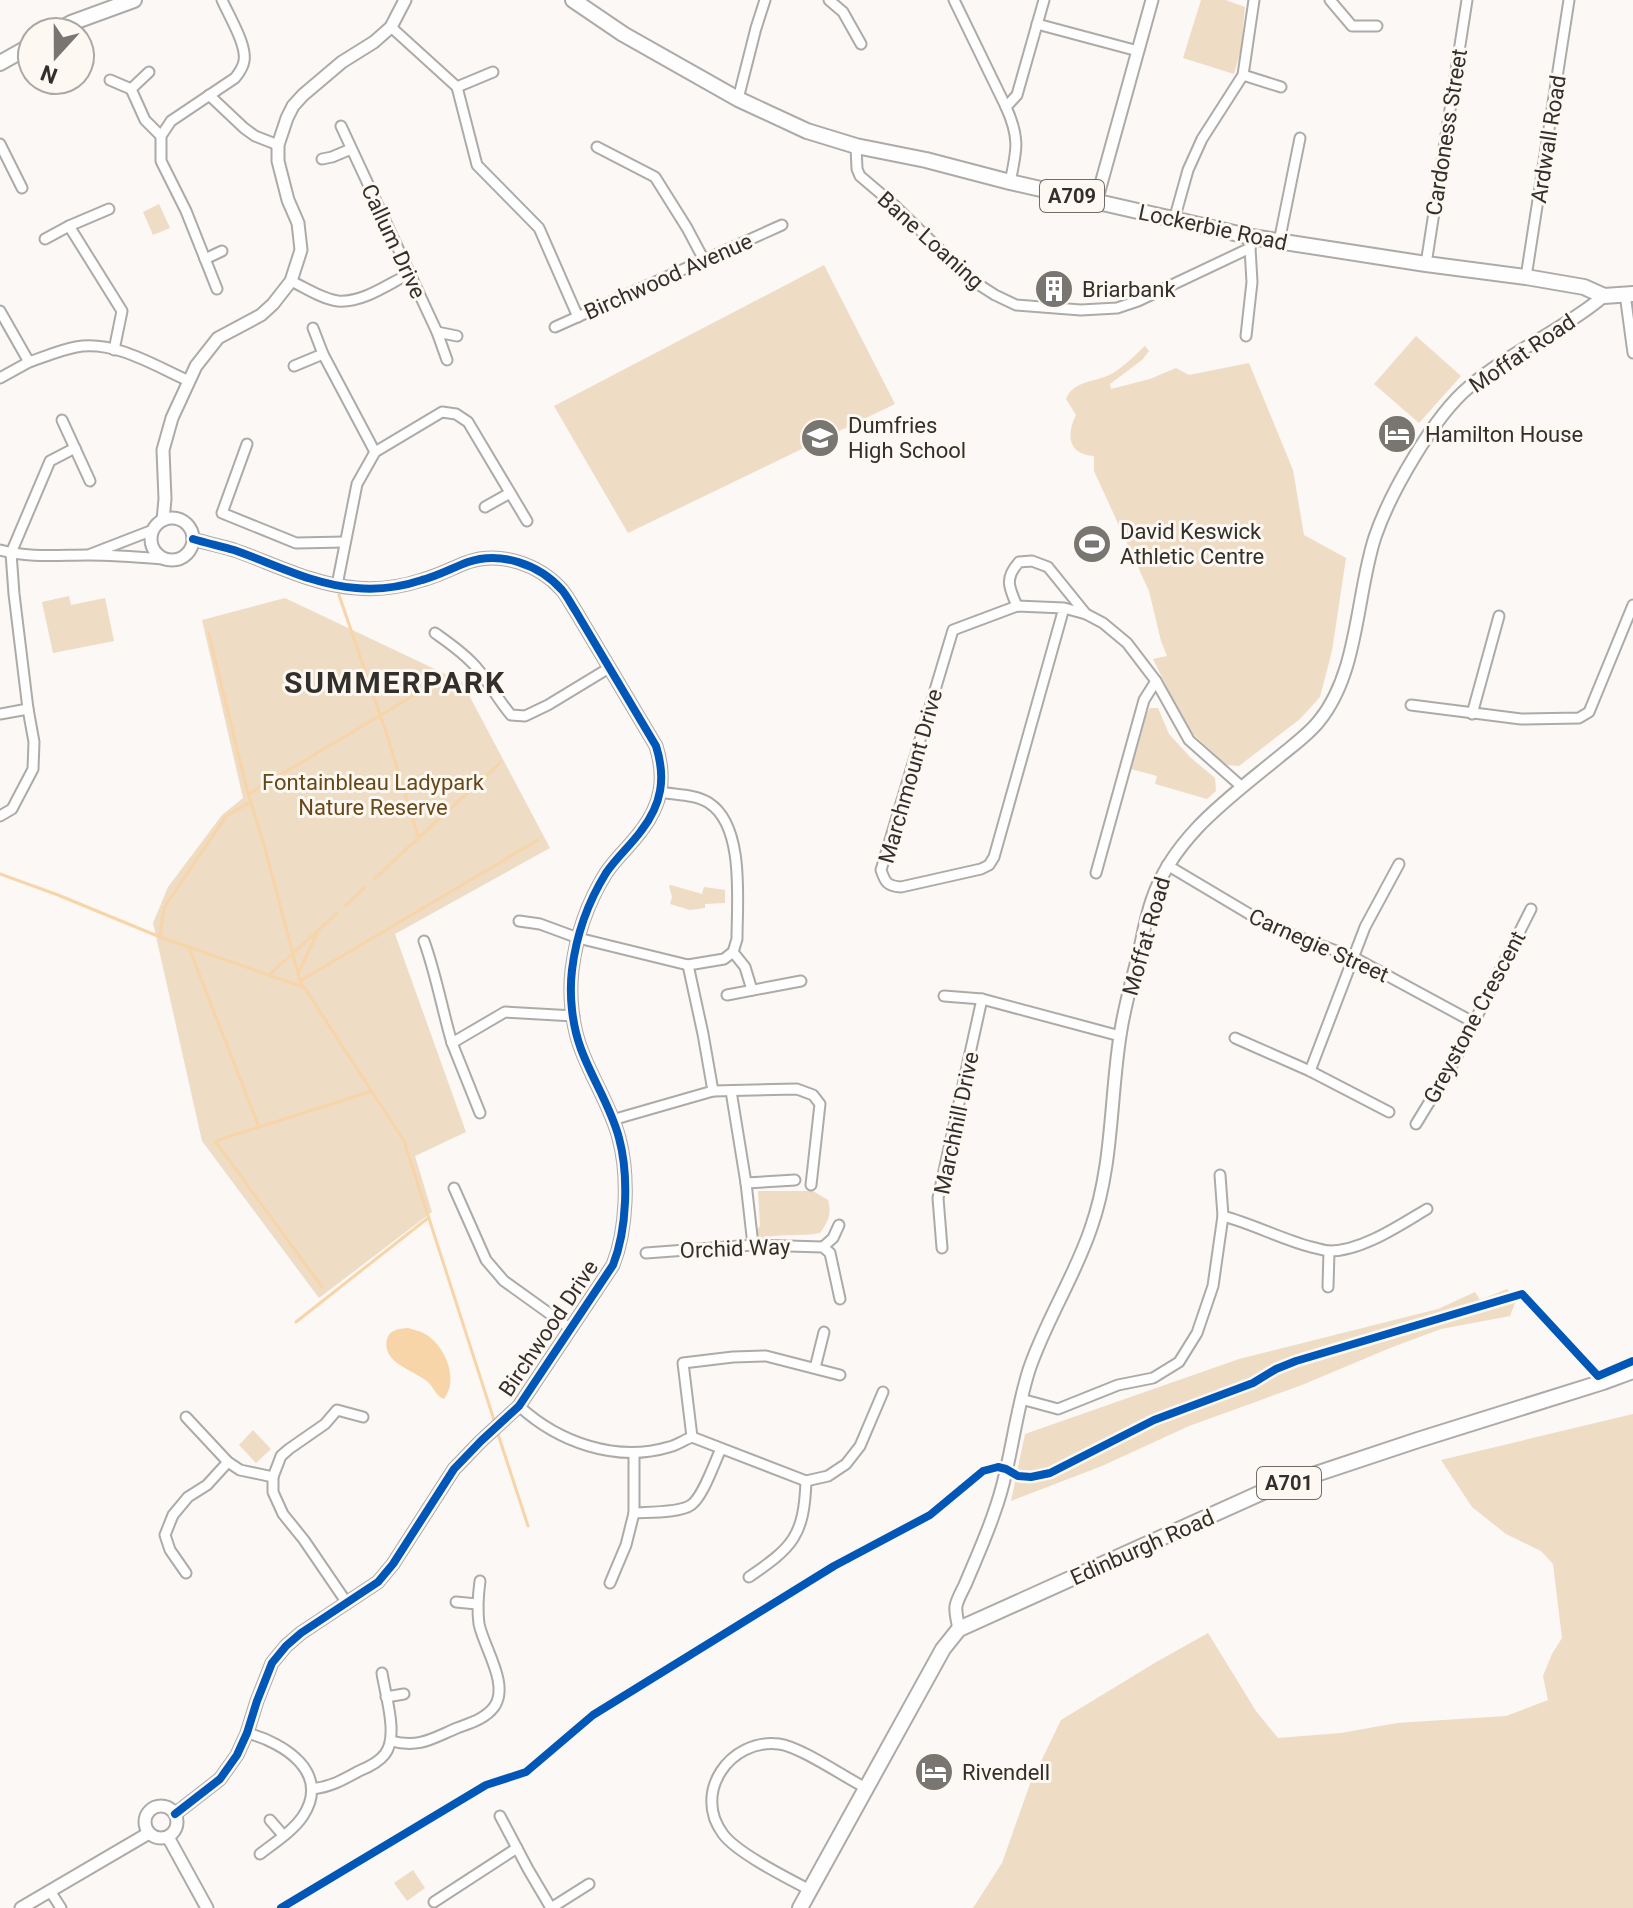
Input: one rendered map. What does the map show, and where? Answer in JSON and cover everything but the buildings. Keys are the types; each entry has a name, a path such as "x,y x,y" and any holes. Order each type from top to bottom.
{"main road":[{"path":"90,16 134,0"},
{"name":"Lockerbie Road","path":"573,0 623,34 738,99 807,131 856,146 1174,220 1251,243 1279,242 1526,277 1584,287 1604,296"},
{"name":"A709","path":"1604,296 1629,294"},
{"name":"Edinburgh Road","path":"959,1629 1265,1491 1633,1371"},
{"path":"800,1908 943,1649 959,1629"}],"street":[{"path":"217,289 186,211 161,161 161,136 171,121 235,78 242,69 245,59 243,48 222,0"},
{"path":"163,520 163,450 172,418 196,366 218,338 261,315 273,304 291,281 301,250 298,223 280,173 278,145 287,118 303,95 391,27 405,0"},
{"path":"738,99 765,0"},
{"path":"829,0 843,12 861,44"},
{"path":"954,0 1014,123 1017,137 1010,182"},
{"path":"1006,107 1017,95 1044,0"},
{"path":"1096,202 1152,0"},
{"path":"1174,220 1188,170 1202,139 1243,75 1254,0"},
{"path":"1330,0 1352,26 1377,26"},
{"name":"Cardoness Street","path":"1426,264 1467,0"},
{"name":"Ardwall Road","path":"1526,277 1569,0"},
{"path":"1037,24 1138,51"},
{"path":"391,27 457,87 477,165 539,228 578,317"},
{"path":"131,89 149,72"},
{"path":"457,87 493,72"},
{"path":"1243,75 1281,87"},
{"path":"110,80 131,89 145,120 161,136"},
{"path":"209,95 255,136 278,145"},
{"name":"Callum Drive","path":"341,126 437,332 447,360"},
{"path":"1279,242 1300,138"},
{"path":"0,144 22,188"},
{"name":"Bane Loaning","path":"856,146 860,176 970,279 1016,305 1081,310 1117,308 1138,301 1251,243"},
{"path":"597,147 655,177 704,260"},
{"path":"322,159 351,149"},
{"path":"45,239 109,209"},
{"name":"Birchwood Avenue","path":"555,327 782,225"},
{"path":"69,226 122,311 114,350"},
{"path":"1246,336 1252,282 1251,243"},
{"path":"205,259 222,251"},
{"path":"291,281 338,301 363,297 409,274"},
{"path":"1629,294 1633,353"},
{"name":"Moffat Road","path":"959,1629 956,1606 995,1513 1031,1366 1092,1225 1106,1164 1125,1007 1152,899 1167,865 1181,844 1221,804 1318,723 1330,706 1340,685 1349,652 1374,540 1399,485 1442,416 1469,386 1604,296"},
{"path":"0,311 29,362"},
{"path":"313,328 323,354 375,452"},
{"path":"437,332 457,336"},
{"path":"0,378 29,362 77,347 102,347 123,351 189,381"},
{"path":"294,366 323,354"},
{"path":"337,585 357,484 375,452 442,412 456,414 468,422 527,521"},
{"path":"62,420 90,481"},
{"path":"247,444 222,513 296,543 345,542"},
{"path":"0,816 12,809 33,769 34,742 11,553 50,461 75,448"},
{"path":"485,507 510,493"},
{"path":"0,550 39,557 88,555 177,560 188,552 193,539 188,526 170,518 163,520 153,530 88,555"},
{"path":"153,530 153,550 163,559"},
{"name":"Birchwood Drive","path":"175,1814 220,1779 237,1755 272,1663 301,1633 378,1582 393,1564 454,1469 519,1406 605,1279 619,1249 624,1219 624,1179 619,1139 580,1047 572,1007 571,972 589,906 603,877 653,814 663,779 656,746 562,590 530,566 511,559 489,558 402,586 356,588 313,579 231,549 193,539"},
{"path":"1086,614 1048,567 1032,561 1019,562 1010,572 1009,587 1017,606 1064,608 1086,614 1103,623 1127,643 1156,681 1189,740 1242,787"},
{"path":"1411,705 1521,719 1579,718 1589,712 1633,605"},
{"name":"Marchmount Drive","path":"1017,606 953,630 881,870 884,882 891,887 981,869 989,865 994,857 1064,608"},
{"path":"1472,714 1499,616"},
{"path":"435,633 464,654 511,715 525,716 536,711 609,668"},
{"path":"1096,873 1144,700 1156,681"},
{"path":"0,714 28,709"},
{"path":"519,921 688,965 724,959 733,952 737,939 736,854 728,829 721,814 709,803 660,792"},
{"path":"1310,1071 1365,927 1399,864"},
{"name":"Carnegie Street","path":"1167,865 1271,927 1353,957 1473,1022"},
{"name":"Greystone Crescent","path":"1416,1124 1455,1060 1531,909"},
{"path":"424,941 452,1043 480,1113"},
{"path":"733,952 745,967 752,990"},
{"path":"688,965 713,1091"},
{"path":"727,995 801,981"},
{"path":"944,996 982,999 1120,1036"},
{"name":"Marchhill Drive","path":"942,1248 938,1198 982,999"},
{"path":"452,1043 505,1012 574,1016"},
{"path":"1235,1038 1310,1071 1389,1112"},
{"path":"612,1120 713,1091 797,1089 813,1095 820,1104 811,1185"},
{"path":"731,1091 753,1245"},
{"path":"1021,1399 1058,1409 1118,1385 1153,1378 1179,1362 1197,1333 1213,1286 1223,1216 1220,1175"},
{"path":"746,1183 795,1180"},
{"path":"454,1188 486,1260 504,1281 571,1329"},
{"path":"1223,1216 1295,1243 1329,1251 1358,1245 1380,1236 1427,1209"},
{"name":"Orchid Way","path":"823,1247 833,1238 839,1225"},
{"name":"Orchid Way","path":"646,1253 753,1245 823,1247 830,1253 840,1299"},
{"path":"1328,1287 1329,1251"},
{"path":"815,1368 824,1332"},
{"path":"692,1437 683,1363 766,1356 840,1375"},
{"path":"519,1406 553,1431 588,1447 634,1453 669,1447 692,1437 806,1481 828,1476 846,1464 860,1446 883,1392"},
{"path":"347,1603 283,1514 273,1492 273,1477 281,1456 325,1424 337,1410 363,1417"},
{"path":"186,1417 228,1462 240,1470 273,1477"},
{"path":"634,1513 683,1509 691,1505 698,1498 721,1449"},
{"path":"610,1583 626,1545 634,1513 634,1453"},
{"path":"186,1573 170,1550 165,1535 173,1515 188,1497 207,1485 228,1462"},
{"path":"749,1577 778,1557 790,1544 805,1508 806,1481"},
{"path":"391,1741 413,1745 425,1742 483,1718 495,1706 501,1687 480,1627 477,1604 480,1581"},
{"path":"456,1602 477,1604"},
{"path":"312,1789 333,1785 375,1763 385,1753 391,1741 391,1727 382,1673"},
{"path":"386,1697 404,1694"},
{"path":"247,1733 293,1754 311,1781 312,1789 301,1819 260,1854"},
{"path":"810,1890 738,1848 723,1834 715,1819 713,1806 713,1789 718,1775 728,1760 745,1749 759,1744 780,1744 866,1788"},
{"path":"161,1806 175,1814 177,1825 168,1837 157,1838 149,1833 145,1818 151,1809 161,1806"},
{"path":"500,1816 551,1908 589,1884"},
{"path":"270,1820 283,1835"},
{"path":"21,1908 149,1833"},
{"path":"168,1837 207,1908"},
{"path":"434,1902 517,1848"},
{"path":"50,1891 61,1908"}],"green space":[{"path":"1201,0 1226,0 1245,7 1241,49 1234,74 1183,58"},
{"path":"159,204 170,228 153,235 143,212"},
{"path":"824,265 895,404 628,533 554,406"},
{"path":"1416,336 1461,376 1419,423 1374,384"},
{"path":"1145,346 1149,351 1142,360 1110,384 1111,389 1150,379 1176,368 1189,375 1249,363 1293,470 1304,535 1346,558 1332,651 1320,697 1300,719 1239,766 1226,765 1192,733 1175,704 1153,659 1167,656 1149,591 1094,471 1094,456 1079,452 1070,436 1076,415 1066,399 1069,393 1079,385 1114,372"},
{"path":"69,596 71,605 105,598 114,641 53,653 42,602"},
{"name":"Fontainbleau Ladypark Nature Reserve","path":"285,598 462,682 550,848 395,934 466,1132 415,1156 432,1212 319,1298 202,1141 153,923 168,887 222,815 243,798 202,620"},
{"path":"1150,708 1158,708 1169,734 1215,778 1216,791 1207,799 1155,784 1157,776 1131,769"},
{"path":"671,885 702,894 704,887 725,890 725,903 705,904 705,908 690,910 670,904"},
{"path":"758,1191 813,1191 828,1200 830,1210 827,1221 820,1233 758,1236"},
{"path":"1507,1289 1517,1298 1510,1316 1441,1329 1189,1426 1102,1466 1011,1501 1025,1434 1239,1359 1438,1309 1475,1292 1480,1300"},
{"path":"1633,1414 1633,1908 973,1908 1002,1863 1030,1784 1061,1720 1208,1633 1256,1711 1278,1738 1341,1733 1397,1723 1506,1716 1548,1700 1543,1676 1562,1638 1553,1564 1541,1551 1506,1534 1472,1507 1441,1460"},
{"path":"253,1430 271,1449 256,1463 239,1445"},
{"path":"413,1870 425,1888 407,1901 394,1883"}],"shaded area":[{"path":"408,1328 427,1335 445,1356 450,1383 444,1399 428,1382 400,1365 389,1354 386,1347 390,1333"}],"waterway":[{"path":"339,595 419,839"},
{"path":"209,634 246,786 300,981 404,1141 495,1423"},
{"path":"250,793 453,672"},
{"path":"374,879 501,762"},
{"path":"160,936 164,908 226,816 251,802"},
{"path":"300,981 538,840"},
{"path":"0,874 160,937 306,988"},
{"path":"345,906 365,887"},
{"path":"269,975 337,913"},
{"path":"298,973 317,934"},
{"path":"189,948 259,1127"},
{"path":"322,1287 215,1141 372,1091"},
{"path":"296,1322 428,1218"},
{"path":"497,1431 528,1526"}],"cycle path":[{"path":"175,1814 220,1779 237,1755 272,1663 301,1633 378,1582 393,1564 454,1469 519,1406 613,1265 624,1219 622,1153 611,1115 585,1060 575,1030 572,970 588,908 610,868 654,811 661,780 656,746 569,600 553,581 531,567 506,559 480,559 406,584 356,588 309,578 234,550 193,539"},
{"path":"281,1908 486,1785 526,1772 593,1715 834,1566 930,1515 983,1471 998,1467 1018,1476 1031,1477 1050,1473 1154,1420 1253,1383 1296,1361 1522,1294 1598,1376 1633,1361"}],"place":[{"name":"Briarbank","path":"1054,289"},
{"name":"Hamilton House","path":"1397,434"},
{"name":"Dumfries High School","path":"820,438"},
{"name":"David Keswick Athletic Centre","path":"1092,544"},
{"name":"Rivendell","path":"934,1772"}],"district":[{"name":"SUMMERPARK","path":"395,683"}]}
